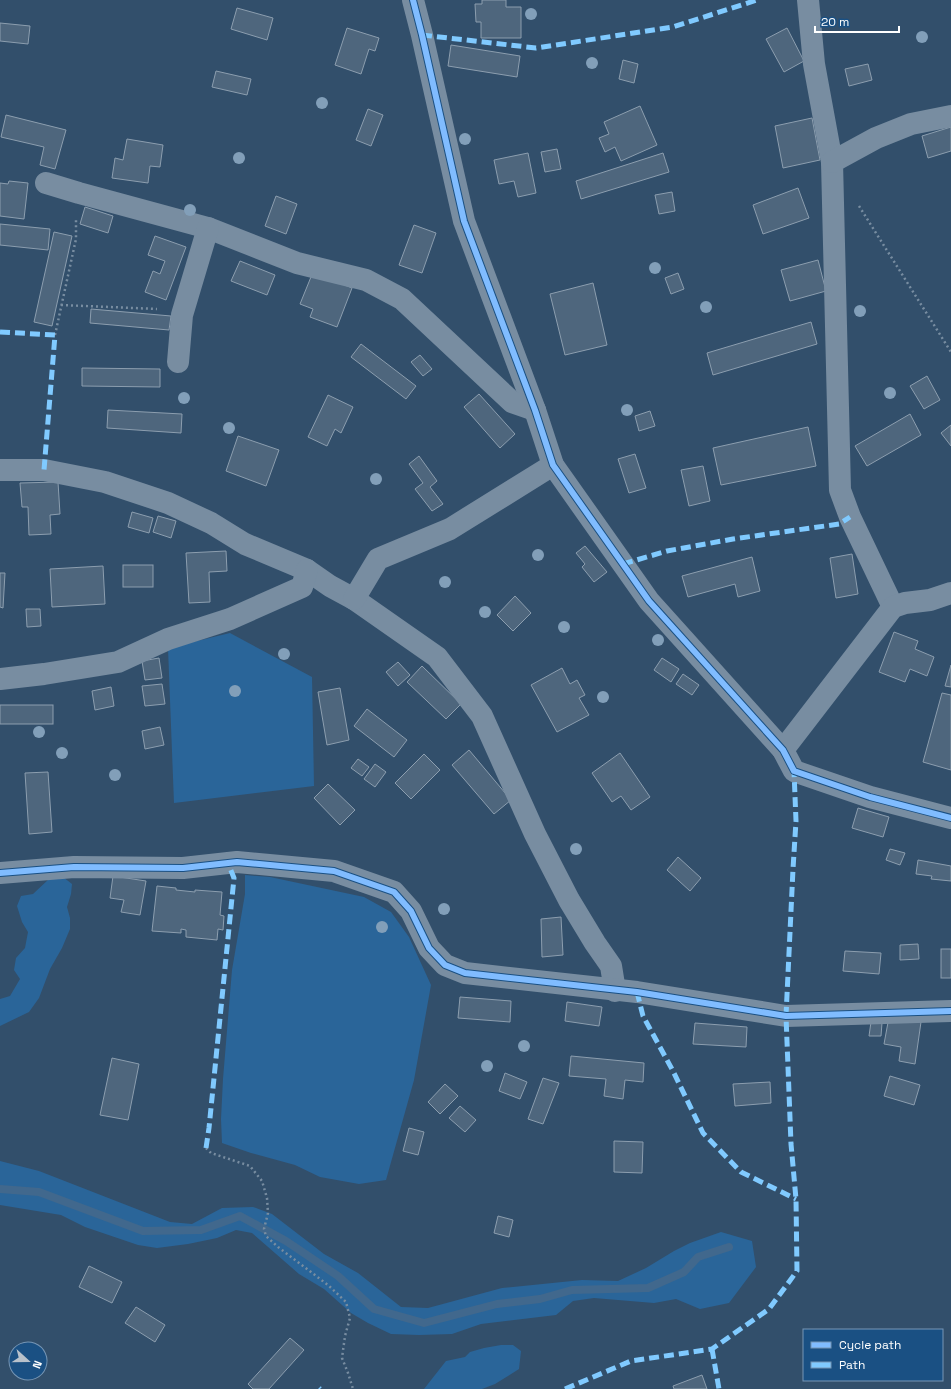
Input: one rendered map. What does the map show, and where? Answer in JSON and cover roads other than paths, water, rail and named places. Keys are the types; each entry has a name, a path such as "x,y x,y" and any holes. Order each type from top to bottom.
{"street":[{"path":"413,0 464,221 536,410 553,465 649,601 783,750 794,771 870,797 951,818"},
{"path":"808,0 814,64 832,162 840,490 850,516 893,607"},
{"path":"832,162 876,138 911,124 951,116"},
{"path":"46,183 208,228 297,264 366,280 402,299 512,402 536,410"},
{"path":"178,362 184,310 208,228"},
{"path":"354,599 378,559 450,529 553,465"},
{"path":"0,470 44,470 105,482 168,503 210,523 245,544 307,570 330,586 354,599 437,657 482,716 534,834 569,900 611,966 615,991"},
{"path":"0,679 44,674 118,662 168,639 230,619 302,587 307,570"},
{"path":"783,750 893,607 904,603 930,600 951,593"},
{"path":"0,873 74,867 183,868 237,862 334,871 394,892 411,911 429,948 446,965 465,973 615,991 637,992 786,1016 951,1011"}],"waterway":[{"path":"0,1189 39,1192 143,1231 201,1230 240,1216 286,1241 338,1276 374,1309 424,1323 497,1304 540,1299 572,1290 648,1288 684,1272 698,1257 729,1247"}]}
